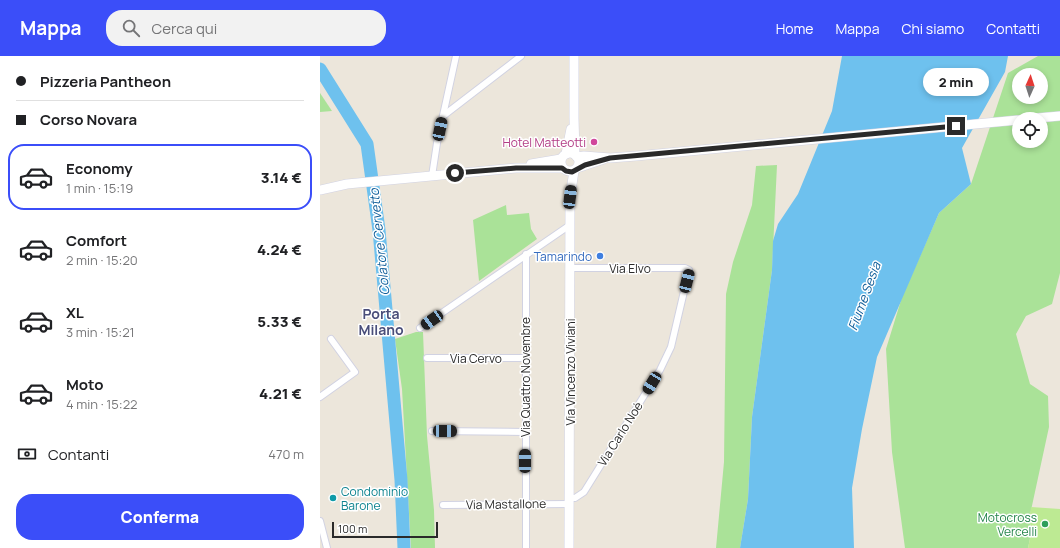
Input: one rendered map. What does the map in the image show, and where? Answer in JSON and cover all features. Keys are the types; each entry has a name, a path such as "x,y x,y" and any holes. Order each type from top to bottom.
{"main road":[{"path":"568,165 579,162 576,156 574,118 574,56"},
{"path":"1048,117 1060,116"},
{"path":"568,165 574,118"},
{"path":"320,190 347,184 516,168 544,161 568,165 610,158 1012,121"},
{"path":"568,165 571,153 576,156 610,158"},
{"name":"Via Vincenzo Viviani","path":"568,165 570,197 569,548"},
{"path":"320,186 337,186"}],"street":[{"path":"432,176 442,116 456,56"},
{"path":"442,116 521,56"},
{"path":"420,328 570,225"},
{"name":"Via Quattro Novembre","path":"526,254 526,548"},
{"name":"Via Elvo","path":"570,268 686,268 689,270"},
{"name":"Via Carlo Noè","path":"569,501 584,492 660,370 671,347 689,270"},
{"path":"320,397 355,372 331,339"},
{"name":"Via Cervo","path":"427,358 525,358"},
{"path":"432,431 525,432"},
{"name":"Via Mastallone","path":"444,505 526,505 569,501"},
{"path":"320,521 327,548"}],"green space":[{"path":"1038,56 1060,56 1060,273 1052,304 1026,316 1016,334 1030,384 1048,396 1049,427 1030,515 1031,534 1028,548 905,548 892,452 886,349 902,297 939,213 971,184 1008,73 1012,71 1012,104 1048,104 1048,68 1017,68"},
{"path":"320,93 332,111 320,112"},
{"path":"777,165 772,270 752,417 748,499 740,548 716,548 724,462 726,294 733,262 752,205 756,166"},
{"path":"506,205 507,215 529,213 531,229 537,239 479,281 473,220"},
{"path":"416,332 423,332 427,436 434,510 435,548 411,548 402,389 395,339"},
{"name":"Motocross Vercelli","path":"1031,507 1060,509 1060,548 1028,548 1031,534"}],"water":[{"name":"Fiume Sesia","path":"842,56 1008,56 1005,72 962,148 971,184 939,213 877,357 862,429 852,488 854,548 740,548 748,499 752,417 772,270 773,241 778,224 798,194 832,111"}],"waterway":[{"name":"Colatore Cervetto","path":"320,69 367,144 379,230 401,480 404,548"}],"place":[{"name":"Hotel Matteotti","path":"594,142"},
{"name":"Tamarindo","path":"600,256"},
{"name":"Condominio Barone","path":"333,498"},
{"name":"Motocross Vercelli","path":"1045,524"}],"district":[{"name":"Porta Milano","path":"381,322"}],"route":[{"path":"455,173 516,168 562,168 570,172 585,165 610,158 956,126"}]}
